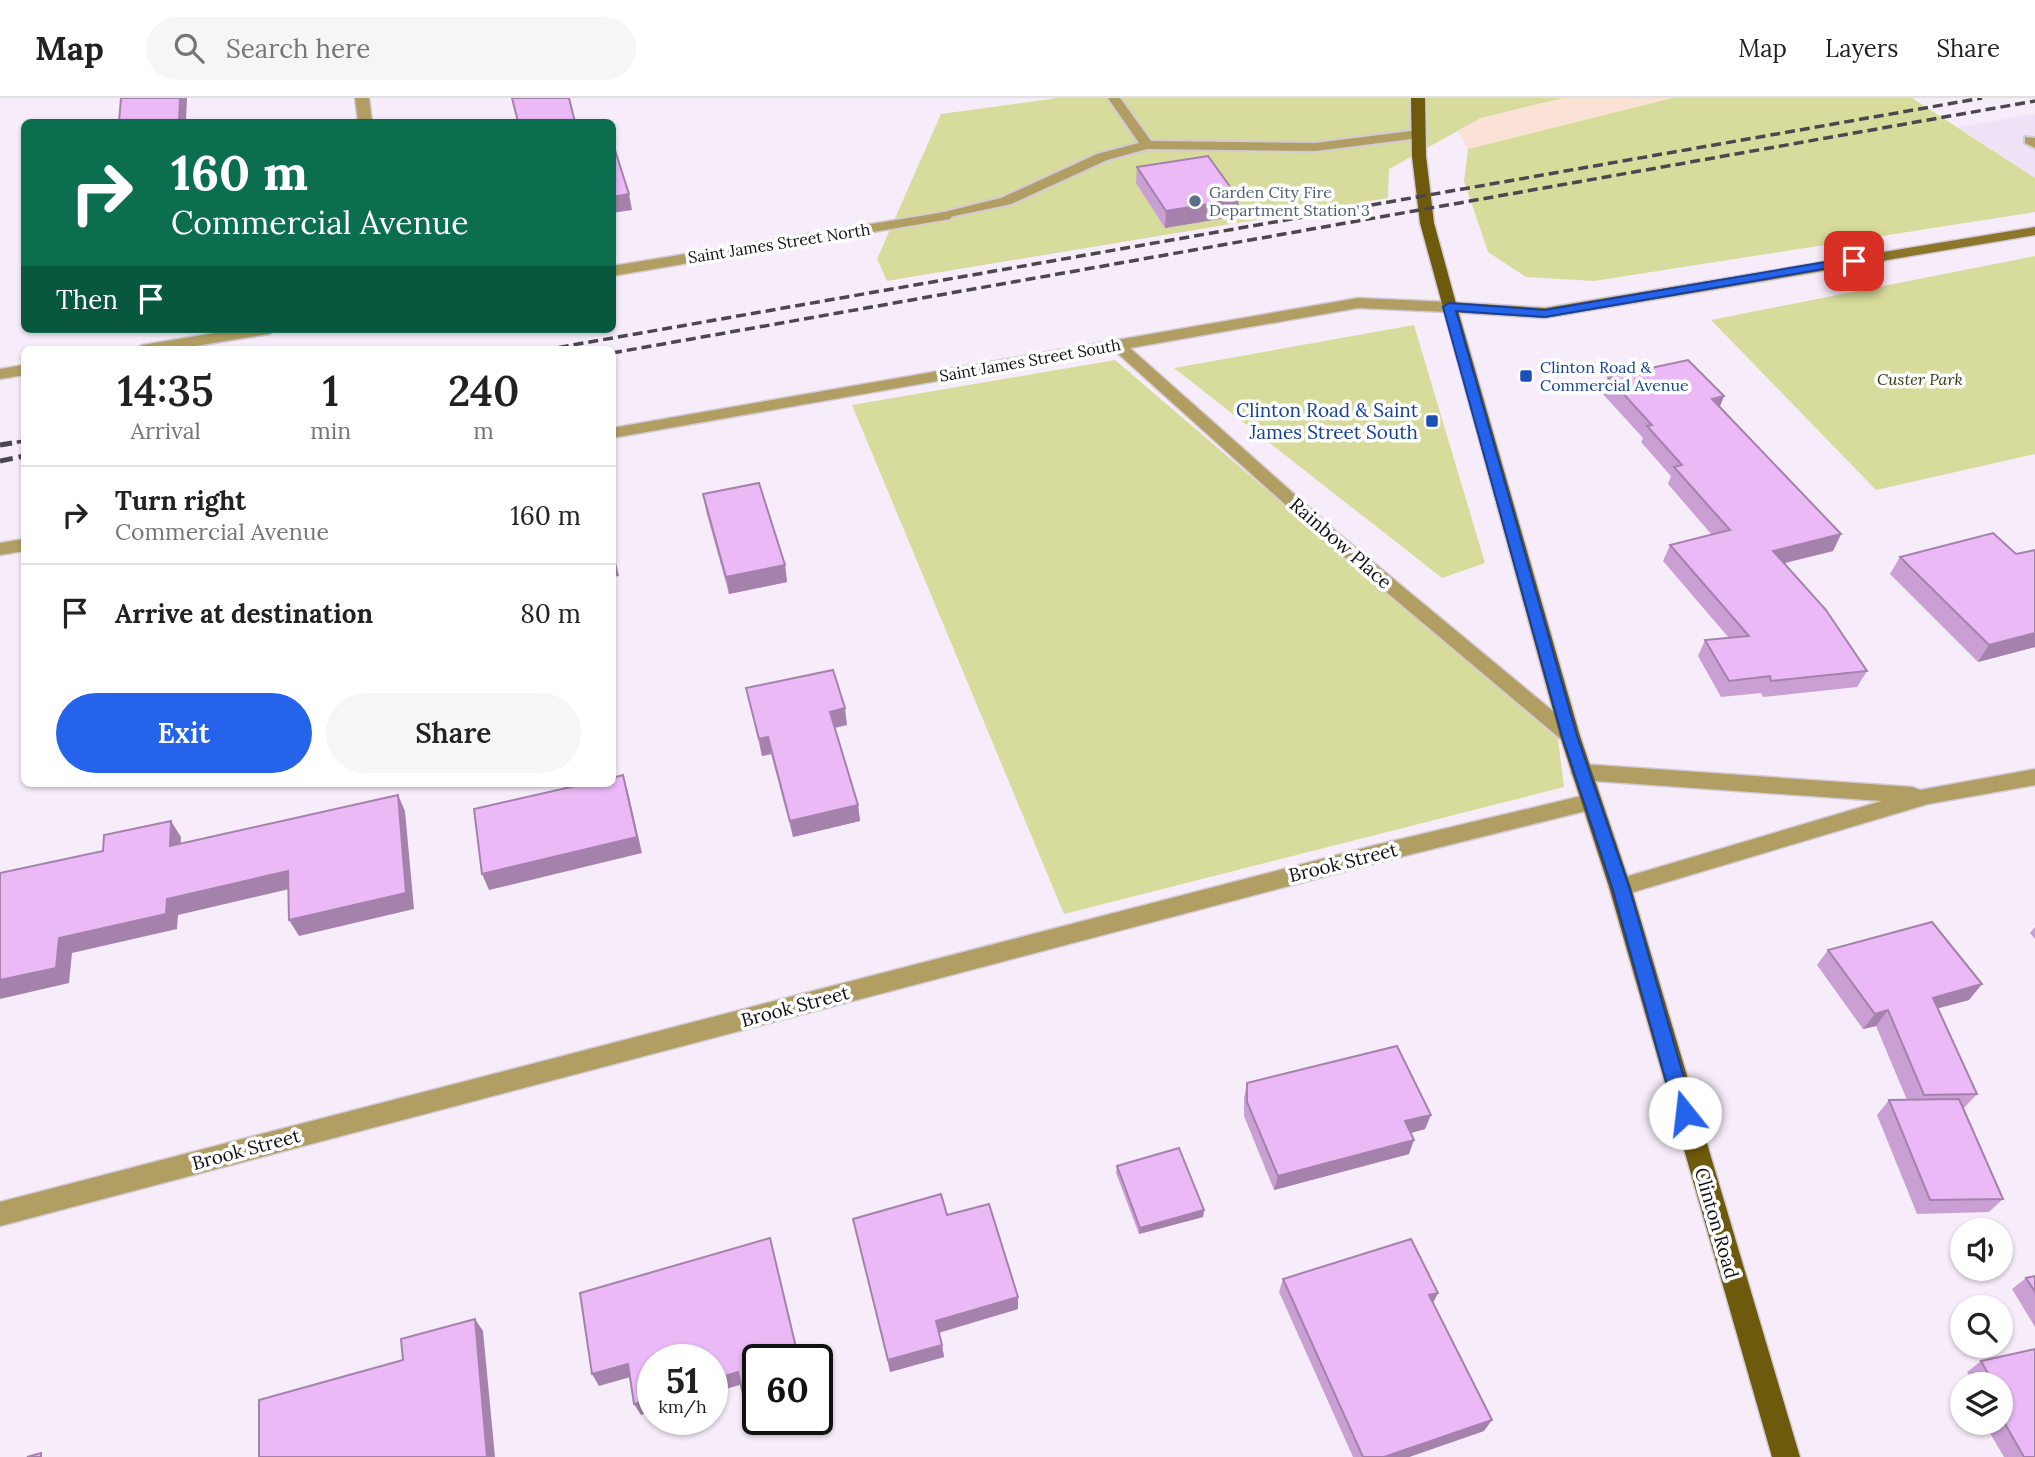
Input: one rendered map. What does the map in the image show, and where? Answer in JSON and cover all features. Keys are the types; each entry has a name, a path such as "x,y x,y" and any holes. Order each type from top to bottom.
{"main road":[{"name":"Clinton Road","path":"1418,98 1427,223 1449,307 1570,736 1620,887 1786,1457"}],"street":[{"path":"362,98 365,119"},
{"name":"Saint James Street North","path":"616,270 945,216"},
{"path":"1449,307 1545,313 2035,231"},
{"name":"Saint James Street South","path":"616,432 1358,303 1449,307"},
{"path":"166,346 245,333"},
{"name":"Rainbow Place","path":"1118,345 1333,538 1570,736"},
{"path":"0,374 21,370"},
{"path":"0,549 21,546"},
{"path":"1581,772 1928,796"},
{"path":"1620,887 1928,796 2035,777"},
{"name":"Brook Street","path":"0,1214 1349,861 1590,802"}],"lane":[{"path":"1114,98 1147,145"},
{"path":"945,216 1006,201 1102,158 1147,145 1315,147 1419,134"}],"shaded area":[{"path":"1563,98 1672,98 1468,149 1458,131 1482,118"},
{"path":"2035,114 2035,178 1958,127"}],"green space":[{"path":"1057,98 1563,98 1481,118 1389,169 1388,198 887,281 877,259 941,114"},
{"path":"1672,98 1912,98 2035,178 2035,212 1594,281 1526,277 1488,252 1464,181 1468,149"},
{"name":"Custer Park","path":"2035,256 2035,454 1876,490 1711,320"},
{"path":"1414,325 1485,563 1442,578 1174,368"},
{"path":"1115,360 1558,739 1564,787 1064,914 852,405"}],"building":[{"path":"121,98 180,98 179,119 119,119"},
{"path":"512,98 569,98 574,119 517,119"},
{"path":"616,153 629,194 616,196"},
{"path":"1208,156 1239,199 1166,211 1137,167"},
{"path":"1688,360 1724,396 1712,399 1841,534 1773,551 1826,610 1867,671 1771,681 1770,676 1729,681 1705,640 1749,636 1670,545 1730,530 1674,467 1682,465 1647,426 1652,425 1608,377"},
{"path":"759,483 785,565 726,577 703,494"},
{"path":"1993,533 2016,554 2035,550 2035,633 1989,645 1900,557"},
{"path":"833,670 845,708 830,712 858,805 790,821 768,737 759,739 746,688"},
{"path":"623,775 637,837 482,874 474,809 571,787 616,787 616,777"},
{"path":"398,795 406,893 289,920 288,871 167,899 166,914 59,938 56,968 0,980 0,873 103,851 104,835 171,821 170,846"},
{"path":"1932,922 1982,984 1933,998 1977,1094 1924,1095 1888,1010 1875,1014 1828,950"},
{"path":"1397,1046 1431,1115 1405,1121 1414,1140 1278,1176 1247,1102 1247,1083"},
{"path":"1959,1099 2003,1199 1930,1200 1889,1100"},
{"path":"1179,1148 1204,1210 1140,1228 1117,1166"},
{"path":"941,1194 947,1215 989,1204 1018,1297 936,1321 942,1345 888,1360 853,1219"},
{"path":"770,1238 795,1344 742,1344 742,1390 738,1372 728,1375 728,1344 637,1344 637,1403 634,1404 628,1364 592,1374 580,1293"},
{"path":"1411,1239 1438,1293 1429,1295 1492,1420 1384,1457 1363,1457 1283,1279"},
{"path":"2035,1276 2035,1292 2026,1278"},
{"path":"475,1319 487,1457 259,1457 259,1400 403,1360 401,1339"},
{"path":"2035,1349 2035,1457 2024,1457 2011,1435 2013,1372 1987,1372 1981,1361 2013,1358 2013,1354"}],"railway":[{"path":"567,346 1982,98"},
{"path":"616,352 2035,101"},
{"path":"2,445 21,442"},
{"path":"0,445 12,443"},
{"path":"0,461 21,457"}],"place":[{"name":"Garden City Fire Department Station 3","path":"1195,201"},
{"name":"Clinton Road & Commercial Avenue","path":"1526,376"},
{"name":"Clinton Road & Saint James Street South","path":"1432,421"}],"route":[{"path":"1685,1113 1620,887 1570,736 1449,307 1545,313 1854,261"}]}
